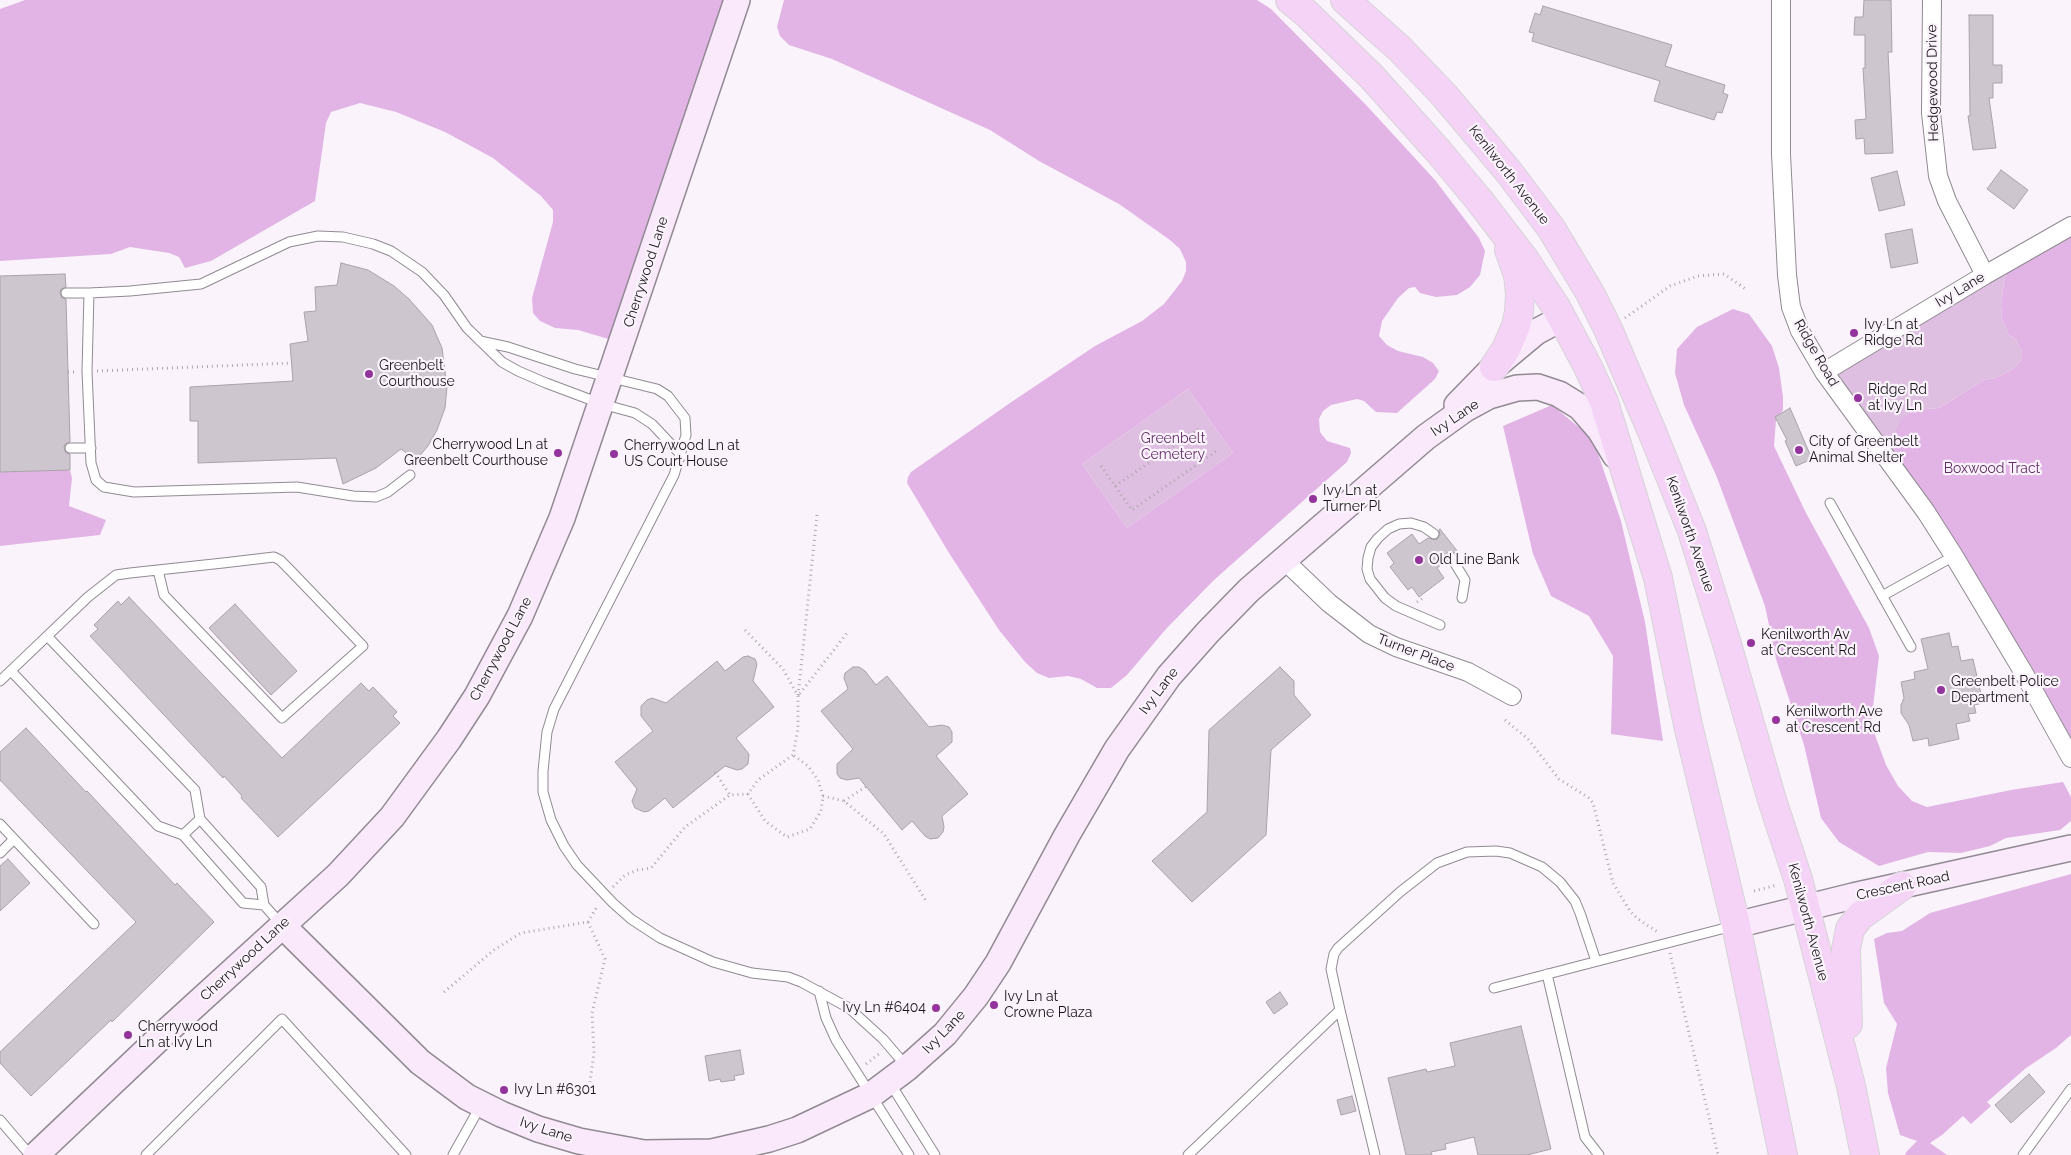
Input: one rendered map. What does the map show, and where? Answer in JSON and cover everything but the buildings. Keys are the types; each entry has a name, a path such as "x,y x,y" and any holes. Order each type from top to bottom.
{"main road":[{"path":"1290,0 1372,77 1439,152 1503,232 1536,276 1562,318 1604,402 1658,578 1688,725 1736,926 1783,1155"},
{"name":"Kenilworth Avenue","path":"1345,0 1400,49 1444,95 1508,170 1556,236 1590,293 1608,329 1692,532 1806,908 1851,1086 1865,1155"},
{"path":"1494,367 1506,349 1516,326 1519,312 1520,293 1518,275 1503,232"},
{"path":"1562,318 1569,317 1589,328 1625,368"},
{"path":"1851,1086 1846,984 1847,939 1850,929 1860,916 1902,886"}],"street":[{"name":"Cherrywood Lane","path":"36,1155 338,875 392,817 449,739 477,696 520,616 562,518 737,0"},
{"name":"Ridge Road","path":"1781,0 1781,154 1787,275 1791,307 1800,331 1824,372 1926,512 1954,556 2022,670 2071,758"},
{"name":"Hedgewood Drive","path":"1932,0 1931,113 1938,176 1947,201 1985,275"},
{"name":"Ivy Lane","path":"1824,372 1985,275 2071,226"},
{"name":"Ivy Lane","path":"1426,438 1494,367 1536,332 1562,318"},
{"name":"Ivy Lane","path":"282,925 420,1062 467,1097 538,1129 579,1141 599,1150 644,1153 731,1152 797,1130 889,1081 945,1034 981,989 998,963 1117,749 1152,700 1208,632 1249,590 1426,438 1465,409 1489,396 1517,388 1538,387 1559,394 1580,407 1600,430 1624,470"},
{"name":"Turner Place","path":"1284,560 1329,603 1368,634 1404,650 1468,672 1512,696"},
{"name":"Crescent Road","path":"1736,926 1806,908 2071,848"}],"lane":[{"path":"66,293 130,291 201,284 289,242 318,236 343,237 373,244 407,260 422,272 444,295 466,328 502,362 518,371 602,404 634,413 646,420 666,437 682,456"},
{"path":"89,293 87,371 91,463 96,480 109,489 134,492 297,488 353,496 376,497 388,492 410,475"},
{"path":"480,341 508,347 575,369 656,389 668,396 678,406 685,418 686,435 682,456 554,709 547,732 543,792 551,820 564,846 592,882 631,919 660,938 713,962 752,973 788,977 802,982 849,1008 864,1021 893,1050 889,1081 909,1155"},
{"path":"70,448 91,448"},
{"path":"1830,503 1911,647"},
{"path":"1434,534 1424,527 1411,523 1399,524 1388,529 1378,538 1368,558 1367,569 1370,579 1385,598 1396,606 1440,625"},
{"path":"1882,596 1954,556"},
{"path":"1451,557 1465,580 1462,598"},
{"path":"0,681 106,581 116,575 158,570 274,558 289,569 362,646 282,718 164,595 158,570"},
{"path":"47,636 195,790 200,819 261,886 264,905 282,925"},
{"path":"11,671 158,826 182,835 243,903 264,905"},
{"path":"182,835 200,819"},
{"path":"0,824 94,924"},
{"path":"0,853 14,839"},
{"path":"1375,1155 1340,1010 1331,964 1338,948 1421,874 1437,863 1467,852 1480,850 1510,852 1542,867 1552,874 1575,901 1596,961"},
{"path":"1494,988 1736,926"},
{"path":"1546,974 1585,1137 1600,1155"},
{"path":"819,991 826,1018 836,1040 889,1081 935,1155"},
{"path":"1188,1155 1340,1010"},
{"path":"146,1155 282,1019 406,1155"},
{"path":"2022,1155 2071,1089"},
{"path":"453,1155 481,1104"},
{"path":"0,1120 30,1155"}],"path":[{"path":"1608,329 1670,286 1698,276 1724,274 1747,290"},
{"path":"68,372 292,363"},
{"path":"1115,486 1200,428"},
{"path":"1101,466 1132,510 1218,450"},
{"path":"793,755 808,766 818,780 823,796 821,811 810,829 787,837 765,821 748,794 758,780 793,755 798,729 798,696 817,514"},
{"path":"745,630 783,669 798,696"},
{"path":"798,696 847,633"},
{"path":"1506,720 1528,739 1559,779 1594,803 1612,883 1630,911 1638,919 1662,935 1668,944 1718,1155"},
{"path":"715,772 730,795"},
{"path":"844,801 867,786"},
{"path":"823,796 844,801 884,834 926,901"},
{"path":"1754,891 1777,885"},
{"path":"588,922 605,959 592,1013 594,1053 590,1082"},
{"path":"865,1065 879,1054"}],"green space":[{"path":"25,0 737,0 622,343 578,330 555,328 540,321 533,313 532,298 553,222 553,210 541,196 493,158 445,132 396,112 360,103 331,112 326,123 315,201 211,261 185,268 179,257 169,253 130,247 111,254 0,261 0,9"},
{"path":"784,0 1257,0 1271,9 1368,107 1435,180 1479,238 1485,251 1480,275 1470,287 1457,295 1436,297 1420,293 1415,287 1409,288 1398,298 1382,321 1379,336 1387,345 1398,351 1423,357 1433,363 1439,371 1435,379 1397,413 1376,412 1364,401 1357,399 1331,405 1323,411 1319,419 1320,432 1327,441 1350,448 1351,453 1347,462 1214,580 1166,629 1127,675 1111,688 1097,688 1081,679 1068,676 1049,678 1037,673 1025,662 999,630 949,553 907,483 908,477 911,472 1010,403 1095,346 1142,321 1164,304 1182,281 1186,271 1186,262 1180,249 1170,240 1119,204 1039,161 990,130 832,59 789,45 780,36 777,27","holes":["1188,389 1233,453 1127,528 1082,464"]},
{"name":"Boxwood Tract","path":"2071,226 2071,753 1883,454 1901,420 1913,410 1939,408 1984,380 1995,378 2013,369 2022,360 2022,353 2016,339 2009,335 2002,319 2001,305 2009,261"},
{"path":"2009,261 2001,305 2002,319 2009,335 2016,339 2022,353 2022,360 2013,369 1995,378 1984,380 1939,408 1913,410 1883,454 1824,372"},
{"path":"1733,309 1749,314 1772,346 1779,368 1783,397 1783,410 1776,420 1774,446 1806,513 1869,628 1879,656 1871,724 1886,765 1898,786 1912,801 1927,807 2011,790 2063,782 2071,797 2071,821 2060,830 2006,838 1990,846 1961,853 1928,852 1879,866 1839,842 1821,818 1804,745 1776,659 1765,606 1716,475 1684,405 1675,373 1677,349 1697,327"},
{"name":"Greenbelt Cemetery","path":"1188,389 1233,453 1127,528 1082,464"},
{"path":"1552,405 1593,439 1621,521 1645,622 1663,741 1611,734 1613,656 1589,616 1551,596 1533,554 1503,426"},
{"path":"70,470 72,478 69,506 106,520 100,535 0,546 0,472"},
{"path":"2071,874 2071,1035 2056,1048 2026,1068 1987,1102 1991,1106 1971,1124 1963,1116 1930,1143 1947,1155 1905,1155 1917,1141 1900,1135 1888,1093 1886,1068 1897,1024 1884,1003 1874,939 1887,933 1902,931 1930,913"}],"place":[{"name":"Ivy Ln at Ridge Rd","path":"1854,333"},
{"name":"Greenbelt Courthouse","path":"369,374"},
{"name":"Ridge Rd at Ivy Ln","path":"1858,398"},
{"name":"City of Greenbelt Animal Shelter","path":"1799,450"},
{"name":"Cherrywood Ln at Greenbelt Courthouse","path":"558,453"},
{"name":"Cherrywood Ln at US Court House","path":"614,454"},
{"name":"Ivy Ln at Turner Pl","path":"1313,499"},
{"name":"Old Line Bank","path":"1419,560"},
{"name":"Kenilworth Av at Crescent Rd","path":"1751,643"},
{"name":"Greenbelt Police Department","path":"1941,690"},
{"name":"Kenilworth Ave at Crescent Rd","path":"1776,720"},
{"name":"Ivy Ln at Crowne Plaza","path":"994,1005"},
{"name":"Ivy Ln #6404","path":"936,1008"},
{"name":"Cherrywood Ln at Ivy Ln","path":"128,1035"},
{"name":"Ivy Ln #6301","path":"504,1090"}]}
